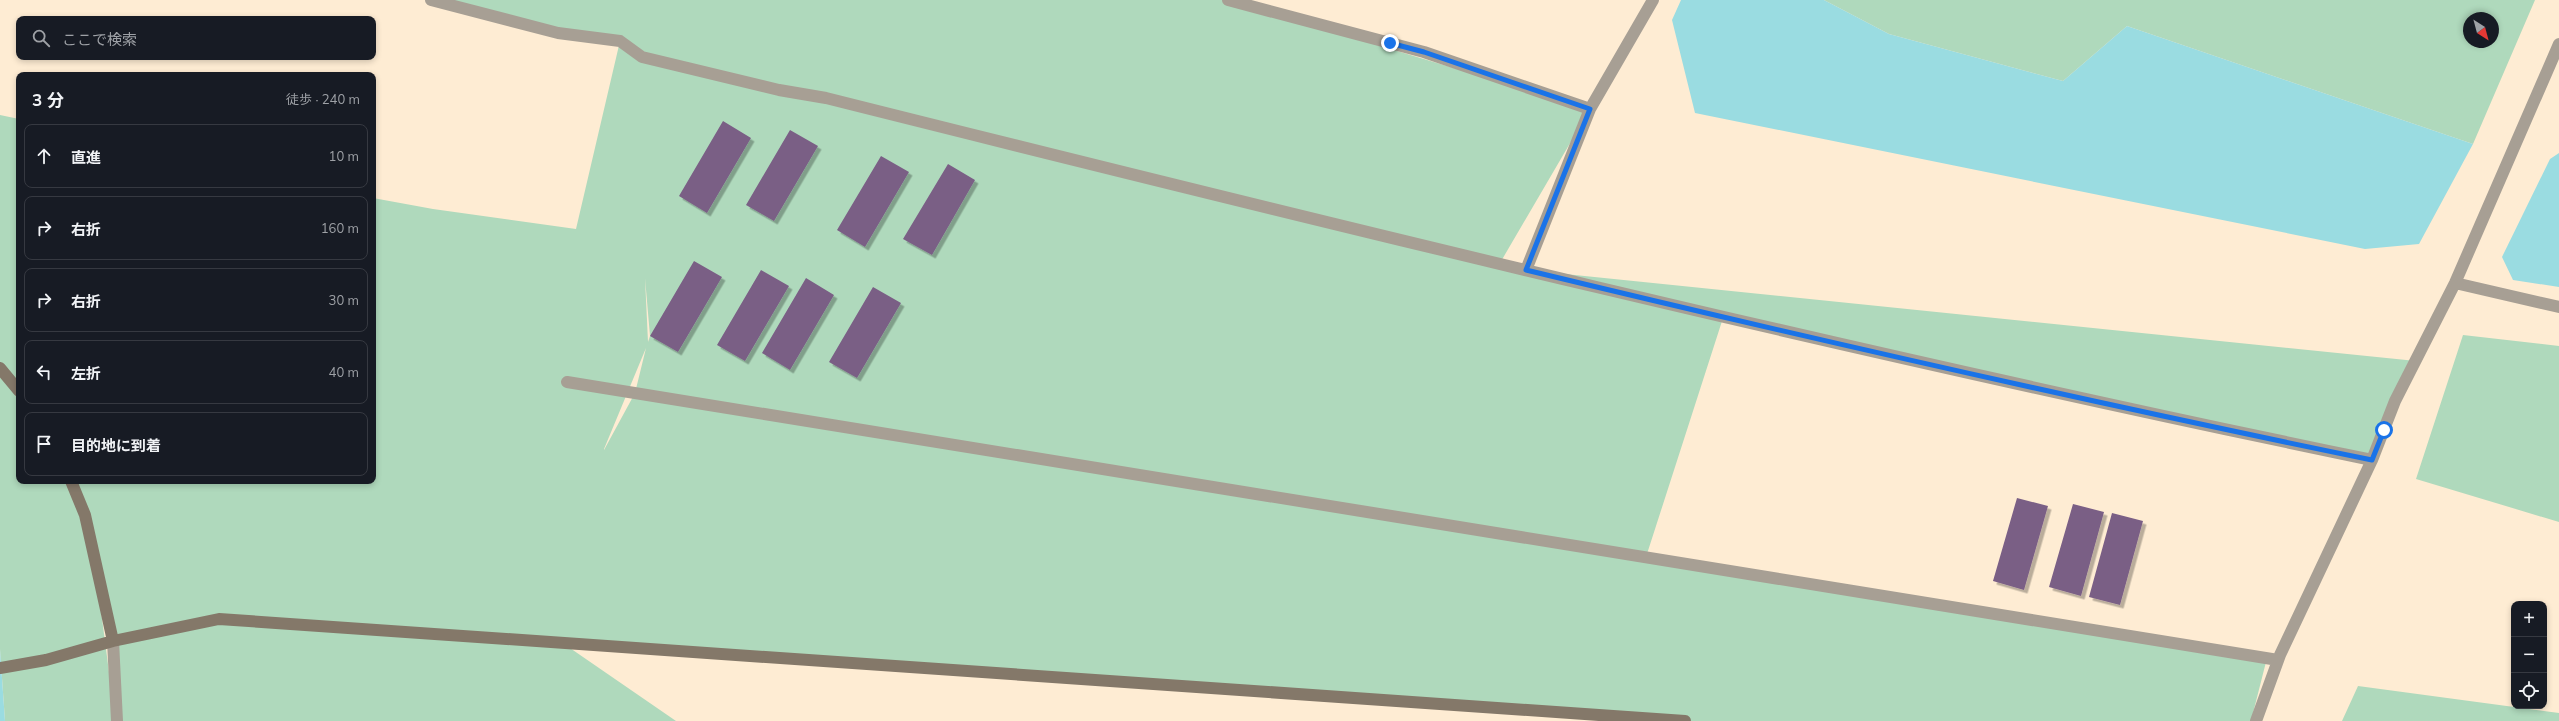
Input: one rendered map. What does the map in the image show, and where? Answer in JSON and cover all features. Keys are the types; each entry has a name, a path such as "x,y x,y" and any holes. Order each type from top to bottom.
{"street":[{"path":"431,0 558,33 620,41 642,57 779,90 826,98 1731,320 2269,440 2372,460"},
{"path":"1228,0 1424,52 1590,109"},
{"path":"1526,270 1590,109 1653,0"},
{"path":"2256,721 2278,660 2372,460 2395,401 2455,283 2559,44"},
{"path":"2455,283 2559,307"},
{"path":"0,368 16,387"},
{"path":"567,382 2278,660"},
{"path":"72,484 85,515 113,641 117,721"},
{"path":"0,668 46,660 113,641 219,619 1685,721"}],"green space":[{"path":"431,0 1228,0 1590,109 1500,263 1526,270 2416,361 2372,460 1723,318 1646,557 2267,658 2251,721 1683,721 567,646 676,721 5,721 0,649 0,115 16,118 16,484 376,484 376,199 433,209 576,229 620,41 558,33","holes":["645,278 650,336 648,342","646,348 635,393 604,450 604,449","101,611 113,641 112,695"]},
{"path":"1824,0 2535,0 2473,144 2127,26 2063,81 1889,34"},
{"path":"2463,335 2559,346 2559,522 2416,479"},
{"path":"2358,686 2511,707 2511,709 2529,709 2559,713 2559,721 2342,721"}],"water":[{"path":"1681,0 1824,0 1889,34 2063,81 2127,26 2473,144 2419,244 2365,249 1695,113 1672,20"},
{"path":"2559,153 2559,287 2513,280 2502,257 2550,159"},
{"path":"0,649 5,721 0,721"}],"building":[{"path":"723,121 751,138 707,213 679,196"},
{"path":"790,130 818,146 774,221 746,205"},
{"path":"881,156 909,172 865,247 837,230"},
{"path":"948,164 975,180 932,255 903,239"},
{"path":"694,261 722,277 678,352 650,336"},
{"path":"761,270 789,286 745,361 717,345"},
{"path":"806,278 834,295 790,370 762,353"},
{"path":"873,287 901,303 857,378 829,362"},
{"path":"2017,498 2048,506 2024,590 1993,581"},
{"path":"2073,504 2104,512 2081,596 2049,587"},
{"path":"2112,513 2143,521 2120,605 2089,597"}],"route":[{"path":"1390,43 1424,52 1590,109 1526,270 1754,325 2277,441 2372,460 2384,430"}]}
